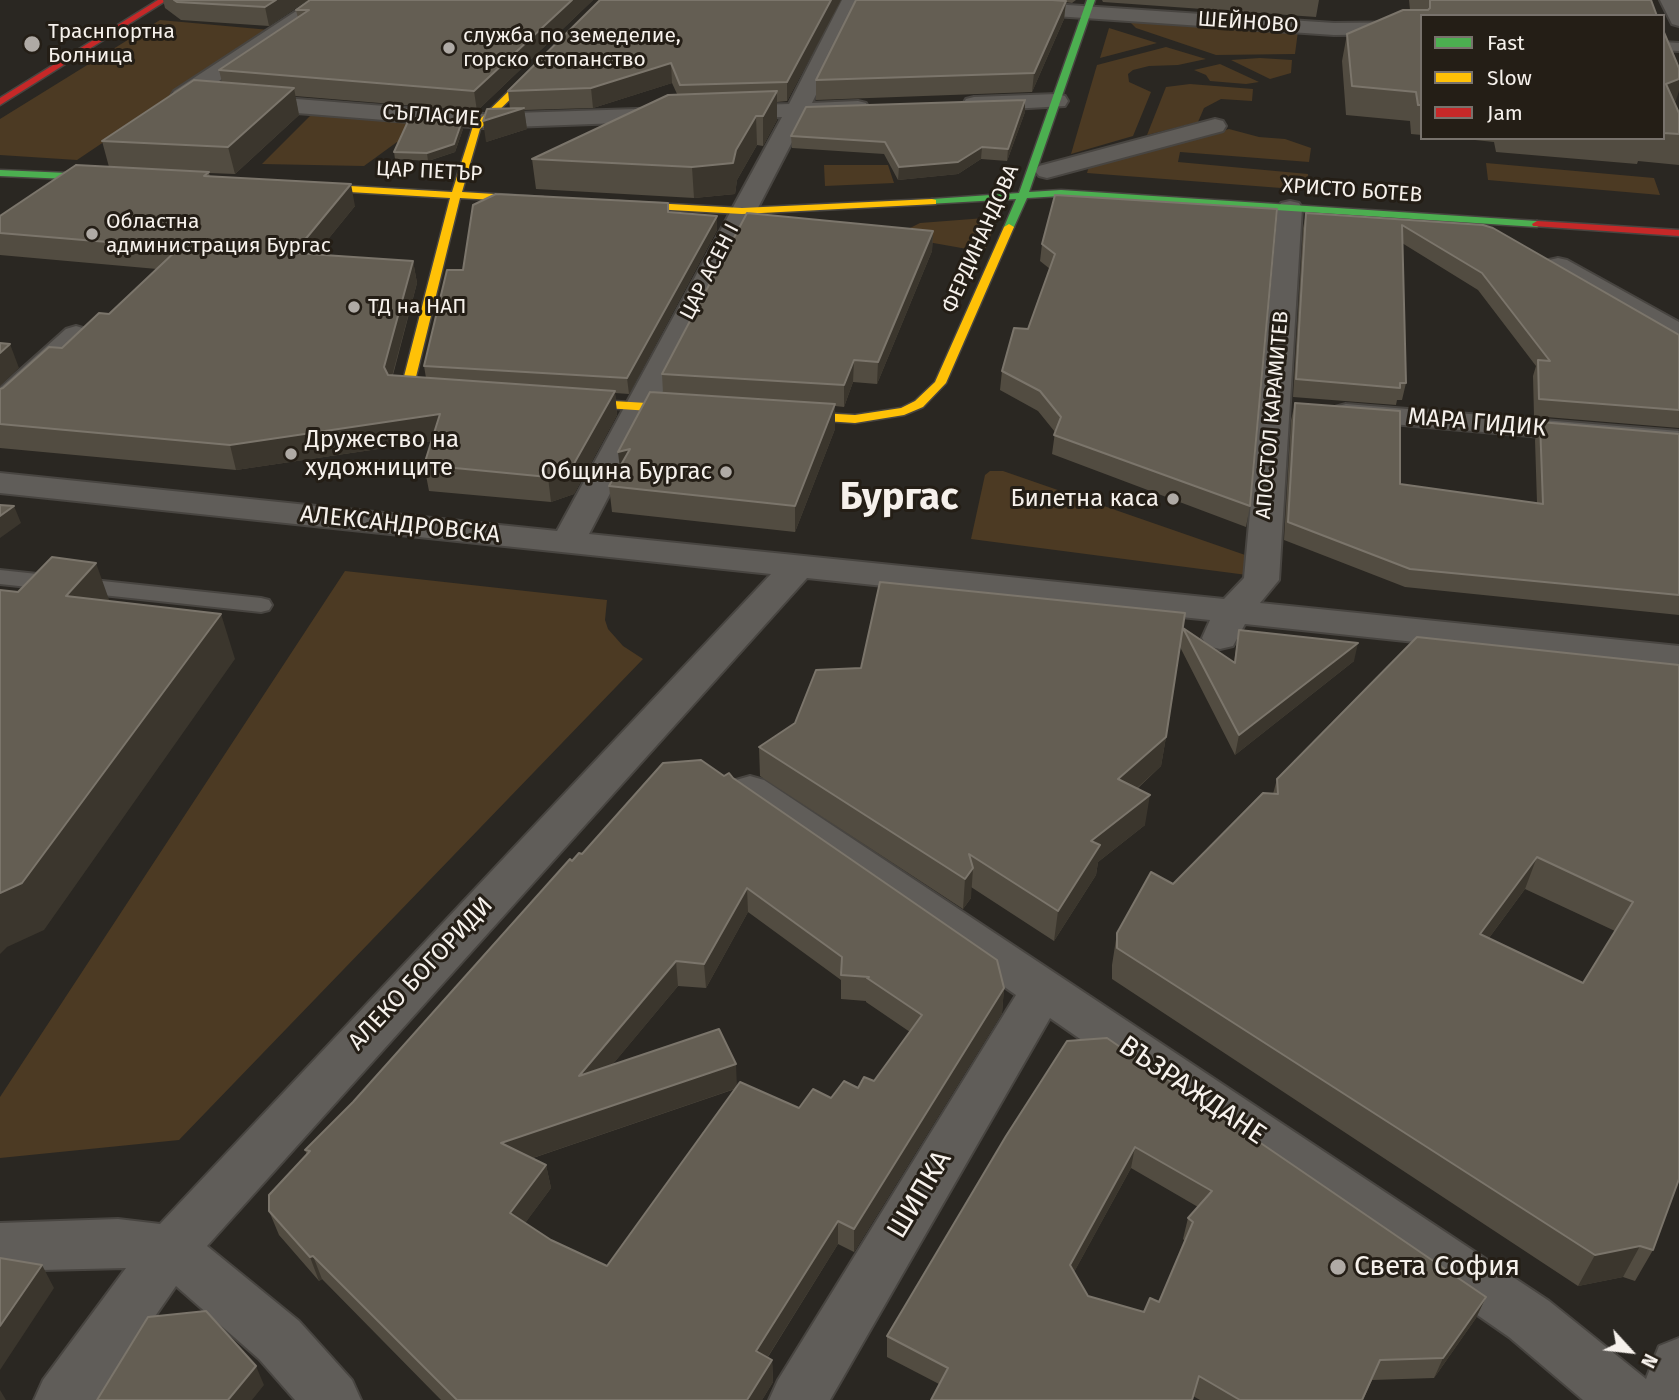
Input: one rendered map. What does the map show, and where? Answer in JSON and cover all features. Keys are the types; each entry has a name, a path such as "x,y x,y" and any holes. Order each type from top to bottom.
{"street":[{"path":"0,102 163,0"},
{"name":"СЪГЛАСИЕ","path":"326,0 182,96 484,121 879,107"},
{"path":"461,396 406,393 476,128 607,0"},
{"name":"ЦАР АСЕН I","path":"567,542 797,110 852,0"},
{"name":"ШЕЙНОВО","path":"908,0 1089,6 1334,29 1420,28"},
{"path":"1670,0 1679,20"},
{"name":"ФЕРДИНАНДОВА","path":"767,414 855,419 904,411 919,404 940,383 1034,170 1089,6"},
{"path":"948,105 1057,101"},
{"path":"1047,172 1215,125"},
{"path":"0,173 134,179"},
{"name":"ЦАР ПЕТЪР","path":"283,185 554,200"},
{"path":"595,202 742,211 871,206 1023,194"},
{"name":"ХРИСТО БОТЕВ","path":"1023,194 1088,194 1679,233"},
{"name":"АПОСТОЛ КАРАМИТЕВ","path":"1226,625 1261,580 1291,416 1290,208"},
{"path":"1477,220 1679,334"},
{"path":"0,404 76,335"},
{"path":"544,401 713,411"},
{"name":"МАРА ГИДИК","path":"1291,416 1679,440"},
{"name":"АЛЕКСАНДРОВСКА","path":"0,483 799,565 1226,625 1679,658"},
{"name":"АЛЕКО БОГОРИДИ","path":"63,1400 171,1249 799,565"},
{"name":"ВЪЗРАЖДАНЕ","path":"750,790 1529,1319 1627,1400"},
{"name":"ШИПКА","path":"798,1400 1043,990"},
{"path":"0,1247 118,1243 171,1249 279,1340 332,1400"},
{"path":"1668,1400 1679,1365"}],"lane":[{"path":"0,577 261,605"}],"shaded area":[{"path":"160,20 270,30 77,160 0,155 0,119"},
{"path":"1128,20 1298,31 1295,54 1216,55 1136,28"},
{"path":"1109,28 1157,43 1100,58"},
{"path":"1166,47 1206,59 1133,70 1128,74 1129,82 1151,92 1133,136 1071,154 1097,65"},
{"path":"1231,60 1292,60 1291,73 1270,79"},
{"path":"1220,64 1259,82 1246,84 1210,81 1206,75 1194,70"},
{"path":"1190,84 1253,89 1252,101 1221,99 1204,108 1198,122 1147,135 1166,87"},
{"path":"313,113 458,126 455,144 397,142 364,166 262,164"},
{"path":"1229,129 1259,137 1285,139 1311,148 1309,162 1180,152 1178,162 1308,174 1307,190 1087,173 1089,166"},
{"path":"1486,163 1654,178 1660,195 1488,180"},
{"path":"824,165 888,165 894,183 825,186"},
{"path":"998,217 984,252 894,236 920,223"},
{"path":"990,471 1003,471 1248,556 1247,575 971,539 985,475"},
{"path":"345,571 607,600 605,620 608,629 623,646 643,659 179,1140 0,1158 0,1097"}],"building":[{"path":"174,0 276,0 265,7"},
{"path":"310,0 572,0 474,91 219,70 309,10 296,10"},
{"path":"600,0 831,0 787,82 680,85 671,63 591,88 508,91"},
{"path":"856,0 1066,1 1034,73 816,80"},
{"path":"1430,0 1651,0 1656,14 1420,14 1420,105 1416,92 1352,86 1347,34 1403,10 1430,8"},
{"path":"1665,35 1679,68 1679,79 1666,84 1679,113 1679,134 1665,133"},
{"path":"194,80 294,88 228,147 102,141"},
{"path":"777,91 763,116 756,116 736,150 733,163 692,167 532,159 668,95"},
{"path":"1025,100 1008,149 982,147 958,162 899,167 885,142 791,136 806,107"},
{"path":"524,108 483,121 487,109"},
{"path":"410,117 462,121 454,144 427,153 394,152"},
{"path":"76,165 209,172 204,176 351,184 294,253 413,261 384,367 388,375 615,391 571,469 548,477 424,465 440,414 230,445 0,424 0,389 49,347 62,348 99,313 109,314 179,248 0,233 0,216"},
{"path":"496,194 668,203 668,212 717,216 627,378 424,366 447,270 463,270 473,205"},
{"path":"1055,195 1277,209 1250,506 1054,435 1061,417 1040,391 1002,371 1014,328 1028,329 1055,254 1042,244"},
{"path":"747,213 933,231 878,362 854,360 844,385 662,374"},
{"path":"1306,213 1483,225 1493,228 1679,335 1679,410 1539,399 1538,360 1550,361 1482,273 1402,225 1406,383 1400,383 1400,388 1296,379"},
{"path":"0,343 10,344 0,353"},
{"name":"Община Бургас","path":"650,392 835,404 795,506 609,486 630,449 618,452"},
{"path":"1295,403 1400,411 1400,484 1543,504 1540,422 1679,434 1679,595 1410,569 1288,522"},
{"path":"0,505 14,506 0,516"},
{"path":"52,557 96,563 66,596 221,614 22,883 0,893 0,590 18,592"},
{"path":"880,582 1185,613 1166,737 1118,779 1150,795 1091,841 1100,845 1058,911 969,854 973,868 965,879 759,747 795,723 816,670 861,668"},
{"path":"1183,628 1235,663 1239,630 1358,643 1239,735"},
{"path":"1417,637 1679,665 1679,1179 1653,1250 1640,1246 1595,1255 1117,948 1117,933 1151,872 1173,884 1263,793 1278,794 1277,779","holes":["1537,857 1633,902 1583,983 1480,934"]},
{"path":"701,760 724,776 729,773 997,960 1004,988 854,1229 838,1221 756,1351 772,1360 747,1400 457,1400 313,1256 310,1257 269,1211 269,1195 310,1151 305,1150 353,1102 570,859 572,861 579,853 582,854 663,763","holes":["747,888 842,957 841,975 869,977 867,978 922,1015 874,1081 864,1077 858,1088 844,1081 831,1098 813,1089 799,1108 740,1082 607,1266 551,1240 510,1213 546,1165 501,1143 736,1064 719,1029 579,1076 676,961 704,964"]},
{"path":"1107,1038 1486,1297 1443,1358 1380,1360 1362,1400 1240,1400 1199,1376 1192,1400 931,1400 948,1368 887,1336 1006,1136 1067,1041","holes":["1135,1147 1212,1191 1188,1218 1193,1222 1159,1302 1150,1298 1144,1312 1088,1296 1070,1265"]},
{"path":"0,1258 42,1265 0,1326"},
{"path":"206,1311 256,1366 228,1400 97,1400 148,1317"}],"traffic: fast":[{"path":"1009,227 1034,170 1091,0"},
{"path":"0,173 113,178"},
{"path":"932,202 1061,193 1537,224"}],"traffic: slow":[{"path":"441,395 406,392 451,213 476,128 607,0"},
{"path":"299,186 543,200"},
{"path":"617,204 742,211 932,202"},
{"path":"784,415 855,419 904,411 919,404 940,383 1009,227"},
{"path":"564,402 696,410"}],"traffic: jam":[{"path":"0,102 163,0"},
{"path":"1537,224 1679,233"}],"place":[{"name":"Траснпортна Болница","path":"32,44"},
{"name":"служба по земеделие, горско стопанство","path":"449,48"},
{"name":"Областна администрация Бургас","path":"92,234"},
{"name":"ТД на НАП","path":"354,307"},
{"name":"Дружество на художниците","path":"291,454"},
{"name":"Община Бургас","path":"726,472"},
{"name":"Билетна каса","path":"1173,499"},
{"name":"Света София","path":"1338,1267"}],"district":[{"name":"Бургас","path":"899,498"}]}
